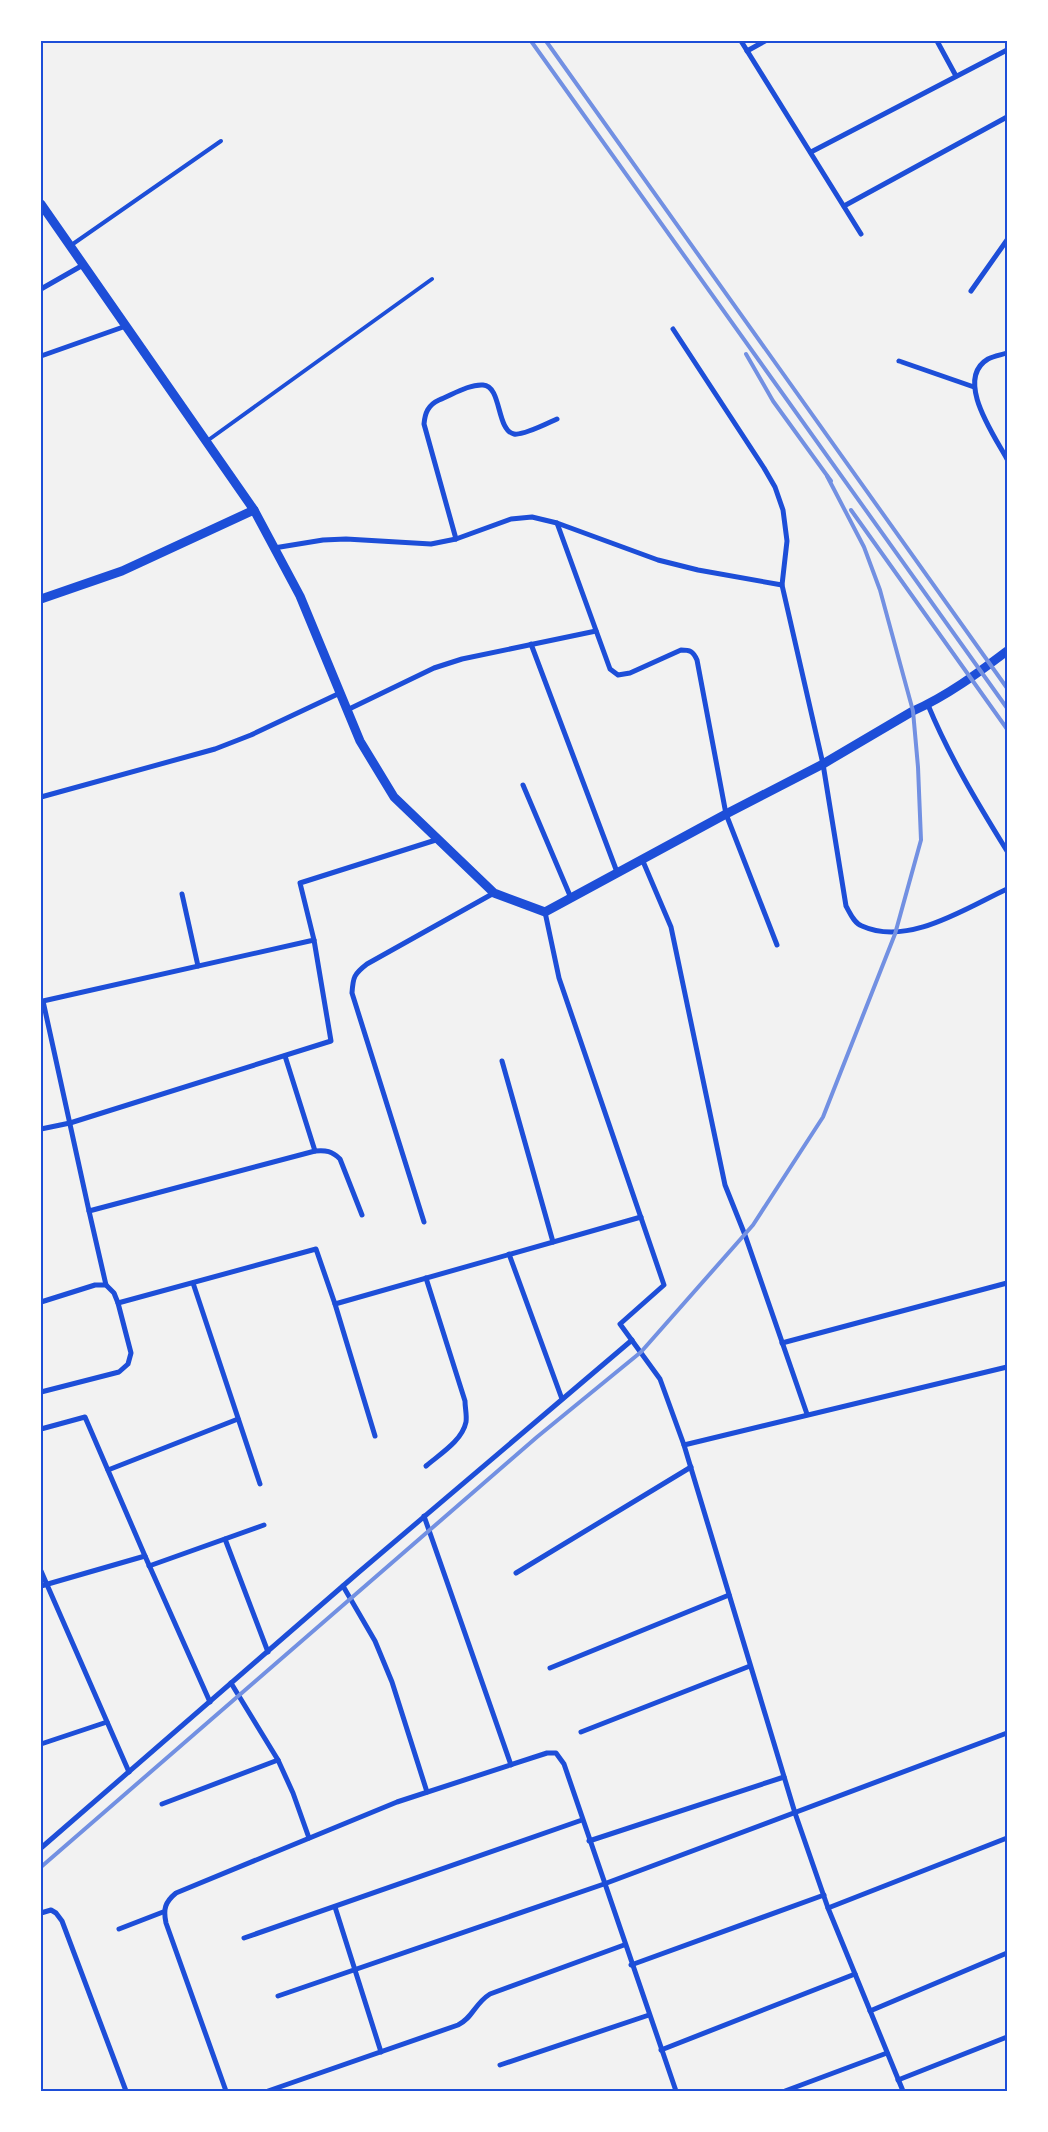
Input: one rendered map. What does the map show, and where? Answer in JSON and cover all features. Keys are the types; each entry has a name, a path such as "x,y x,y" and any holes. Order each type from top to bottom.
{"street":[{"path":"741,41 861,234"},
{"path":"748,51 765,41"},
{"path":"937,41 956,76"},
{"path":"811,152 1007,50"},
{"path":"844,206 1007,117"},
{"path":"41,204 254,510 300,596 360,741 394,797 494,893 545,912 823,764 928,704 970,678 1007,651"},
{"path":"971,291 1007,240"},
{"path":"41,289 83,265"},
{"path":"41,356 126,326"},
{"path":"673,330 775,487 783,510 787,541 782,585 823,764 846,906 853,919 862,926 895,934 924,928 1007,889"},
{"path":"1007,353 988,359 976,372 974,387 980,409 1007,459"},
{"path":"899,361 974,387"},
{"path":"456,539 424,424 428,407 435,402 484,384 491,388 506,428 515,435 557,419"},
{"path":"41,599 122,571 254,510"},
{"path":"274,548 323,540 346,539 422,544 456,539 511,518 532,517 557,523 658,560 698,570 782,585"},
{"path":"557,523 610,669 618,675 630,673 681,650 690,650 694,653 697,660 726,814 776,945"},
{"path":"347,710 434,668 488,652 596,631"},
{"path":"531,644 617,872"},
{"path":"41,797 215,749 251,735 340,693"},
{"path":"928,704 938,728 973,795 1007,851"},
{"path":"523,785 571,898"},
{"path":"41,1129 70,1123 331,1041 314,940 300,883 439,839"},
{"path":"642,859 671,927 725,1185 745,1235 807,1414"},
{"path":"424,1222 352,993 353,981 356,972 368,964 494,893"},
{"path":"182,894 198,966"},
{"path":"545,912 559,978 664,1285 620,1324 660,1379 684,1444 795,1813 828,1908 903,2091"},
{"path":"41,1392 119,1372 128,1364 131,1353 118,1303 114,1293 106,1285 43,1001 314,940"},
{"path":"285,1056 315,1151"},
{"path":"502,1061 554,1242"},
{"path":"89,1211 315,1151 326,1150 335,1153 340,1159 362,1215"},
{"path":"334,1304 641,1217"},
{"path":"118,1303 316,1249 375,1436"},
{"path":"509,1254 562,1400"},
{"path":"426,1278 465,1401 467,1420 463,1431 456,1441 426,1466"},
{"path":"193,1283 260,1484"},
{"path":"782,1343 1007,1283"},
{"path":"41,1302 95,1285 106,1285"},
{"path":"41,1848 424,1516 632,1340"},
{"path":"684,1444 1007,1367"},
{"path":"41,1429 86,1417 149,1566 210,1702"},
{"path":"108,1470 238,1419"},
{"path":"516,1573 691,1467"},
{"path":"424,1516 511,1765"},
{"path":"149,1566 264,1525"},
{"path":"225,1539 268,1652"},
{"path":"44,1585 145,1556"},
{"path":"41,1572 44,1585 129,1772"},
{"path":"343,1586 375,1641 392,1682 427,1792"},
{"path":"550,1668 729,1595"},
{"path":"580,1732 750,1666"},
{"path":"231,1683 278,1760 293,1793 309,1838"},
{"path":"41,1744 107,1722"},
{"path":"278,1996 604,1884 1007,1733"},
{"path":"226,2091 166,1924 163,1912 167,1901 176,1893 397,1802 547,1753 556,1753 564,1764 624,1945 676,2091"},
{"path":"162,1804 278,1760"},
{"path":"589,1840 784,1777"},
{"path":"244,1938 582,1820"},
{"path":"828,1908 1007,1838"},
{"path":"632,1966 824,1895"},
{"path":"335,1907 382,2052"},
{"path":"41,1914 51,1910 62,1921 126,2091"},
{"path":"119,1929 163,1912"},
{"path":"268,2091 465,2022 478,2003 490,1994 624,1945"},
{"path":"870,2011 1007,1954"},
{"path":"661,2050 855,1974"},
{"path":"500,2066 649,2015"},
{"path":"898,2080 1007,2037"},
{"path":"786,2091 887,2053"}],"lane":[{"path":"70,246 220,141"},
{"path":"206,441 432,279"}],"railway":[{"path":"531,41 1007,708"},
{"path":"546,41 1007,688"},
{"path":"746,354 773,401 831,481"},
{"path":"41,1867 537,1437 641,1352 753,1225 823,1117 895,934 921,840 918,767 913,711 880,590 864,547 827,476"},
{"path":"851,510 1007,729"}]}
